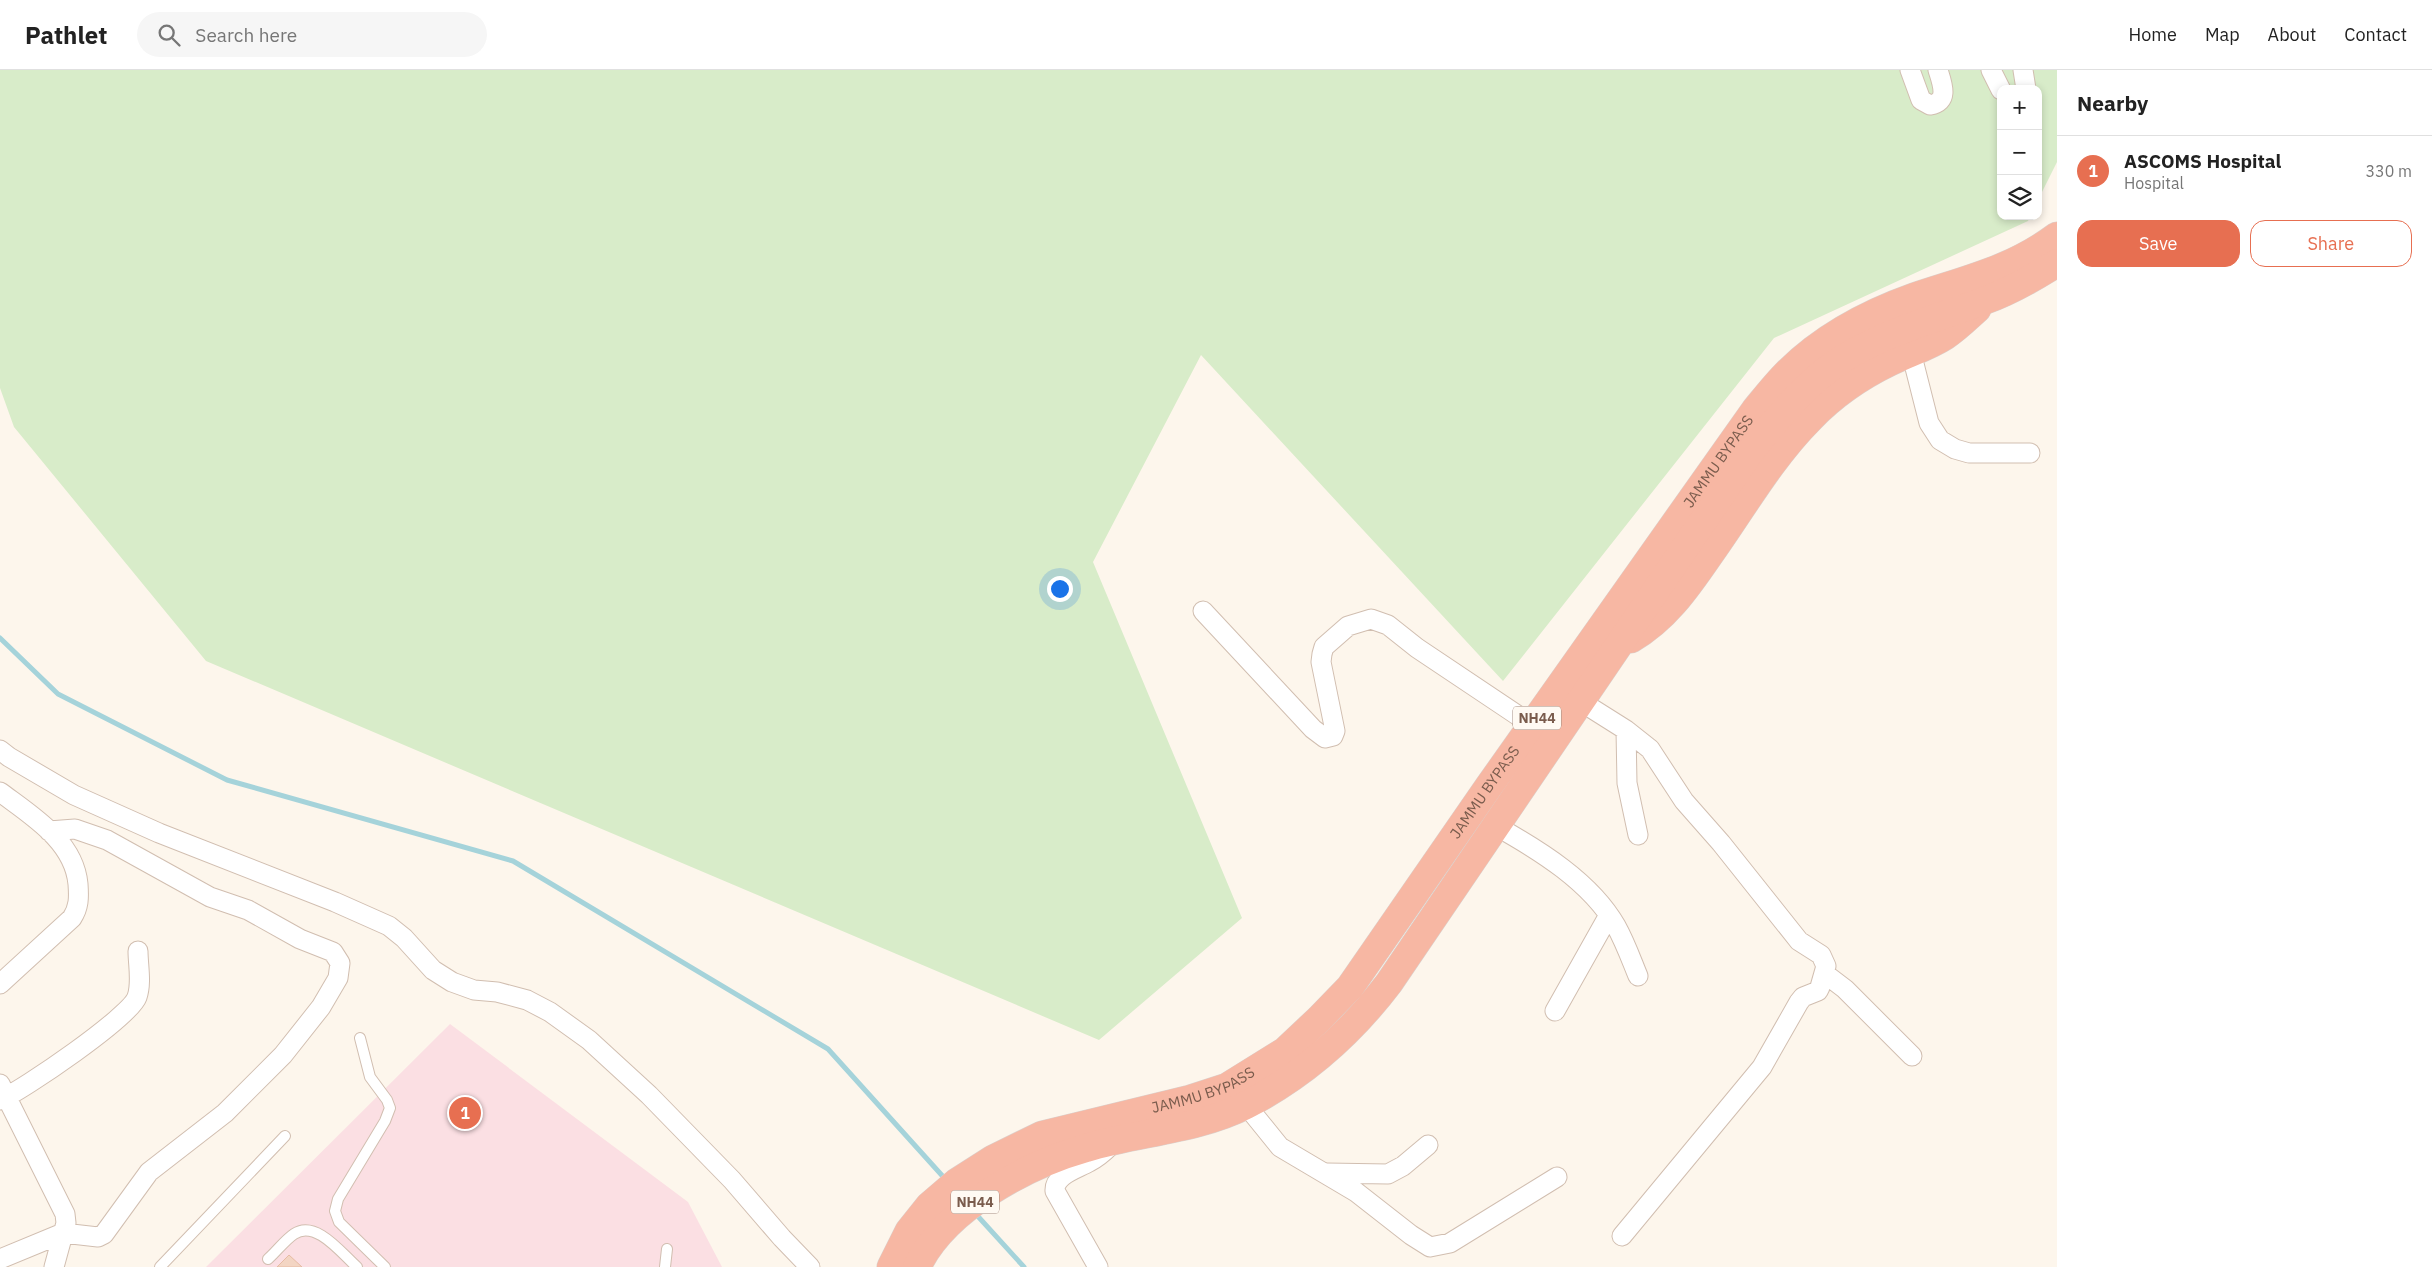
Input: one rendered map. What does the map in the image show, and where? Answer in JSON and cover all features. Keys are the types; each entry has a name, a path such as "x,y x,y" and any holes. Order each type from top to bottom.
{"highway":[{"name":"JAMMU BYPASS","path":"891,1267 910,1231 929,1206 957,1182 993,1159 1042,1136 1190,1099 1227,1087 1285,1051 1350,987 1532,725 1755,410 1788,372 1828,339 1861,321 1912,298 1997,271 2038,251 2057,236"},
{"name":"JAMMU BYPASS","path":"916,1267 928,1248 943,1230 965,1210 1011,1180 1055,1158 1086,1147 1222,1115 1246,1105 1289,1078 1338,1041 1366,1013 1496,826 1750,452 1784,410 1843,359 1875,341 1988,300 2036,276 2057,263"},
{"path":"1618,646 1648,629 1684,592 1769,471 1810,419 1828,402 1864,377 1945,336 1988,300"}],"street":[{"path":"1910,70 1921,100 1930,105 1939,102 1943,97 1943,86 1938,70"},
{"path":"1992,70 1999,85"},
{"path":"2023,70 2025,85"},
{"path":"1911,352 1929,423 1940,440 1955,449 1969,453 2030,453"},
{"path":"1203,611 1314,729 1325,738 1333,736 1335,731 1321,662 1324,647 1353,623 1371,619 1388,625 1417,648 1532,725"},
{"path":"1580,701 1626,730 1650,749 1684,801 1721,843 1799,941 1821,955 1825,961 1824,973 1818,991 1804,997 1799,1002 1762,1067 1622,1236"},
{"path":"1626,730 1627,783 1638,835"},
{"path":"0,750 38,776 82,799 159,833 335,902 388,926 404,938 433,970 452,982 474,990 497,992 527,1000 550,1012 589,1040 649,1095 732,1180 810,1267"},
{"path":"0,792 65,846 77,872 80,898 77,909 58,933 0,984"},
{"path":"1496,826 1546,854 1570,875 1609,915 1624,942 1638,976"},
{"path":"0,1259 63,1233 98,1237 104,1234 149,1172 225,1113 283,1055 321,1007 338,978 340,963 333,952 300,939 248,910 210,897 107,840 75,829 49,831"},
{"path":"1555,1011 1609,915"},
{"path":"54,1267 63,1233 65,1214 3,1094 84,1044 132,1006 139,989 138,951"},
{"path":"1824,973 1845,989 1912,1056"},
{"path":"1246,1105 1280,1147 1356,1192 1411,1235 1430,1247 1450,1243 1557,1177"},
{"path":"1098,1267 1054,1191 1054,1187 1059,1179 1100,1155 1115,1141"},
{"path":"1323,1173 1388,1174 1403,1166 1428,1144"}],"lane":[{"path":"360,1038 370,1077 387,1100 390,1108 385,1121 338,1199 336,1215 339,1222 385,1267"},
{"path":"160,1267 285,1136"},
{"path":"268,1259 296,1233 308,1230 320,1235 356,1267"},
{"path":"665,1267 667,1249"}],"shaded area":[{"path":"450,1024 688,1202 722,1267 206,1267"}],"green space":[{"path":"0,70 2057,70 2057,162 2042,192 2042,85 1997,85 1997,220 2028,221 1774,338 1503,681 1201,355 1093,562 1242,918 1099,1040 206,661 14,427 0,388"}],"building":[{"path":"289,1255 302,1267 277,1267"}],"waterway":[{"path":"0,638 58,694 227,780 513,861 828,1049 947,1181"},
{"path":"974,1212 1024,1267"}],"place":[{"name":"ASCOMS Hospital","path":"465,1113"}]}
